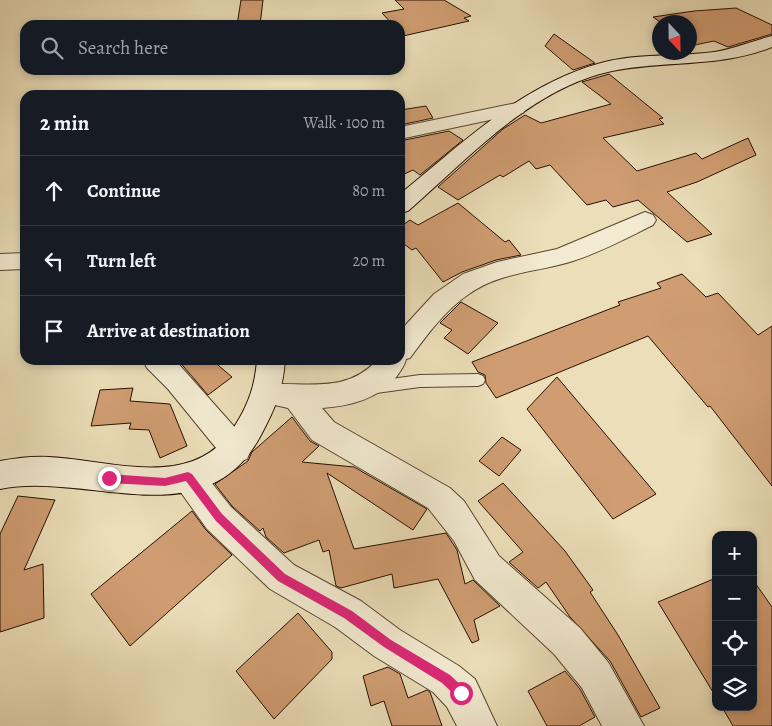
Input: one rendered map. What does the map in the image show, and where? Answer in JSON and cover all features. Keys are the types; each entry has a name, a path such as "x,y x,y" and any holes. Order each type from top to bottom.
{"street":[{"path":"405,202 516,109 558,85 605,68 660,59 726,54 772,41"},
{"path":"405,132 516,109"},
{"path":"405,344 424,321 459,287 478,276 565,255 645,220"},
{"path":"162,365 178,381 236,450"},
{"path":"272,365 280,396 323,431 439,498 446,505 466,530 488,568 567,641 595,675 624,726"},
{"path":"0,475 42,469 63,470 134,482 165,482 188,476 210,468 236,450 280,396 342,393 363,388 381,376 389,365"},
{"path":"188,476 219,518 282,577 348,614 387,643 446,679 461,693 477,726"}],"lane":[{"path":"363,388 420,381 478,380"}],"building":[{"path":"241,0 263,0 261,20 238,20"},
{"path":"395,0 444,0 471,16 464,18 469,21 405,36 405,20 388,20 382,13 404,9"},
{"path":"736,8 772,25 772,34 728,47 714,41 697,45 697,15 667,15"},
{"path":"554,34 595,63 573,70 545,46"},
{"path":"609,74 663,118 659,119 664,124 603,138 637,171 696,153 702,159 748,138 756,155 697,182 667,192 712,234 687,242 638,200 613,207 606,200 587,205 550,165 536,169 529,161 503,177 500,175 458,200 438,187 503,129 525,115 541,123 611,104 582,82"},
{"path":"426,106 433,118 405,124 405,109"},
{"path":"449,131 463,140 420,175 413,170 405,174 405,140"},
{"path":"458,203 505,242 509,240 521,255 496,260 462,272 443,282 416,248 412,250 405,245 405,224 410,220 418,225"},
{"path":"682,274 706,297 718,293 758,335 772,326 772,486 710,406 708,407 648,336 496,398 486,383 485,375 478,372 472,362 620,305 618,302 661,288 657,283"},
{"path":"461,302 498,323 468,354 444,338 452,330 440,323"},
{"path":"182,365 218,365 232,377 208,395"},
{"path":"557,377 656,494 613,519 527,409"},
{"path":"133,388 130,401 170,404 187,446 160,458 149,430 129,429 131,423 91,426 100,390"},
{"path":"292,417 310,441 319,446 302,462 354,467 427,509 413,530 327,473 354,549 446,533 457,550 465,584 473,580 500,606 474,620 479,640 472,643 438,579 394,588 392,574 341,588 336,586 329,550 323,552 319,540 284,553 266,537 263,528 260,531 232,506 215,484 248,461 252,452"},
{"path":"502,437 521,450 499,476 479,461"},
{"path":"503,483 565,551 593,590 590,592 618,635 660,708 641,717 610,661 570,617 546,582 538,588 509,562 523,552 478,501"},
{"path":"18,496 55,500 24,570 43,564 44,618 0,632 0,534"},
{"path":"192,511 206,530 232,555 130,646 91,594"},
{"path":"712,580 712,690 658,602"},
{"path":"757,586 772,607 772,726 733,726 724,711 757,711"},
{"path":"298,613 332,652 332,659 274,719 236,671"},
{"path":"388,667 400,674 408,698 427,690 430,692 442,726 392,726 384,701 371,706 363,676"},
{"path":"565,671 580,689 595,717 579,726 547,726 528,691"}],"route":[{"path":"109,478 134,482 165,482 188,476 219,518 282,577 348,614 387,643 446,679 461,693"}]}
